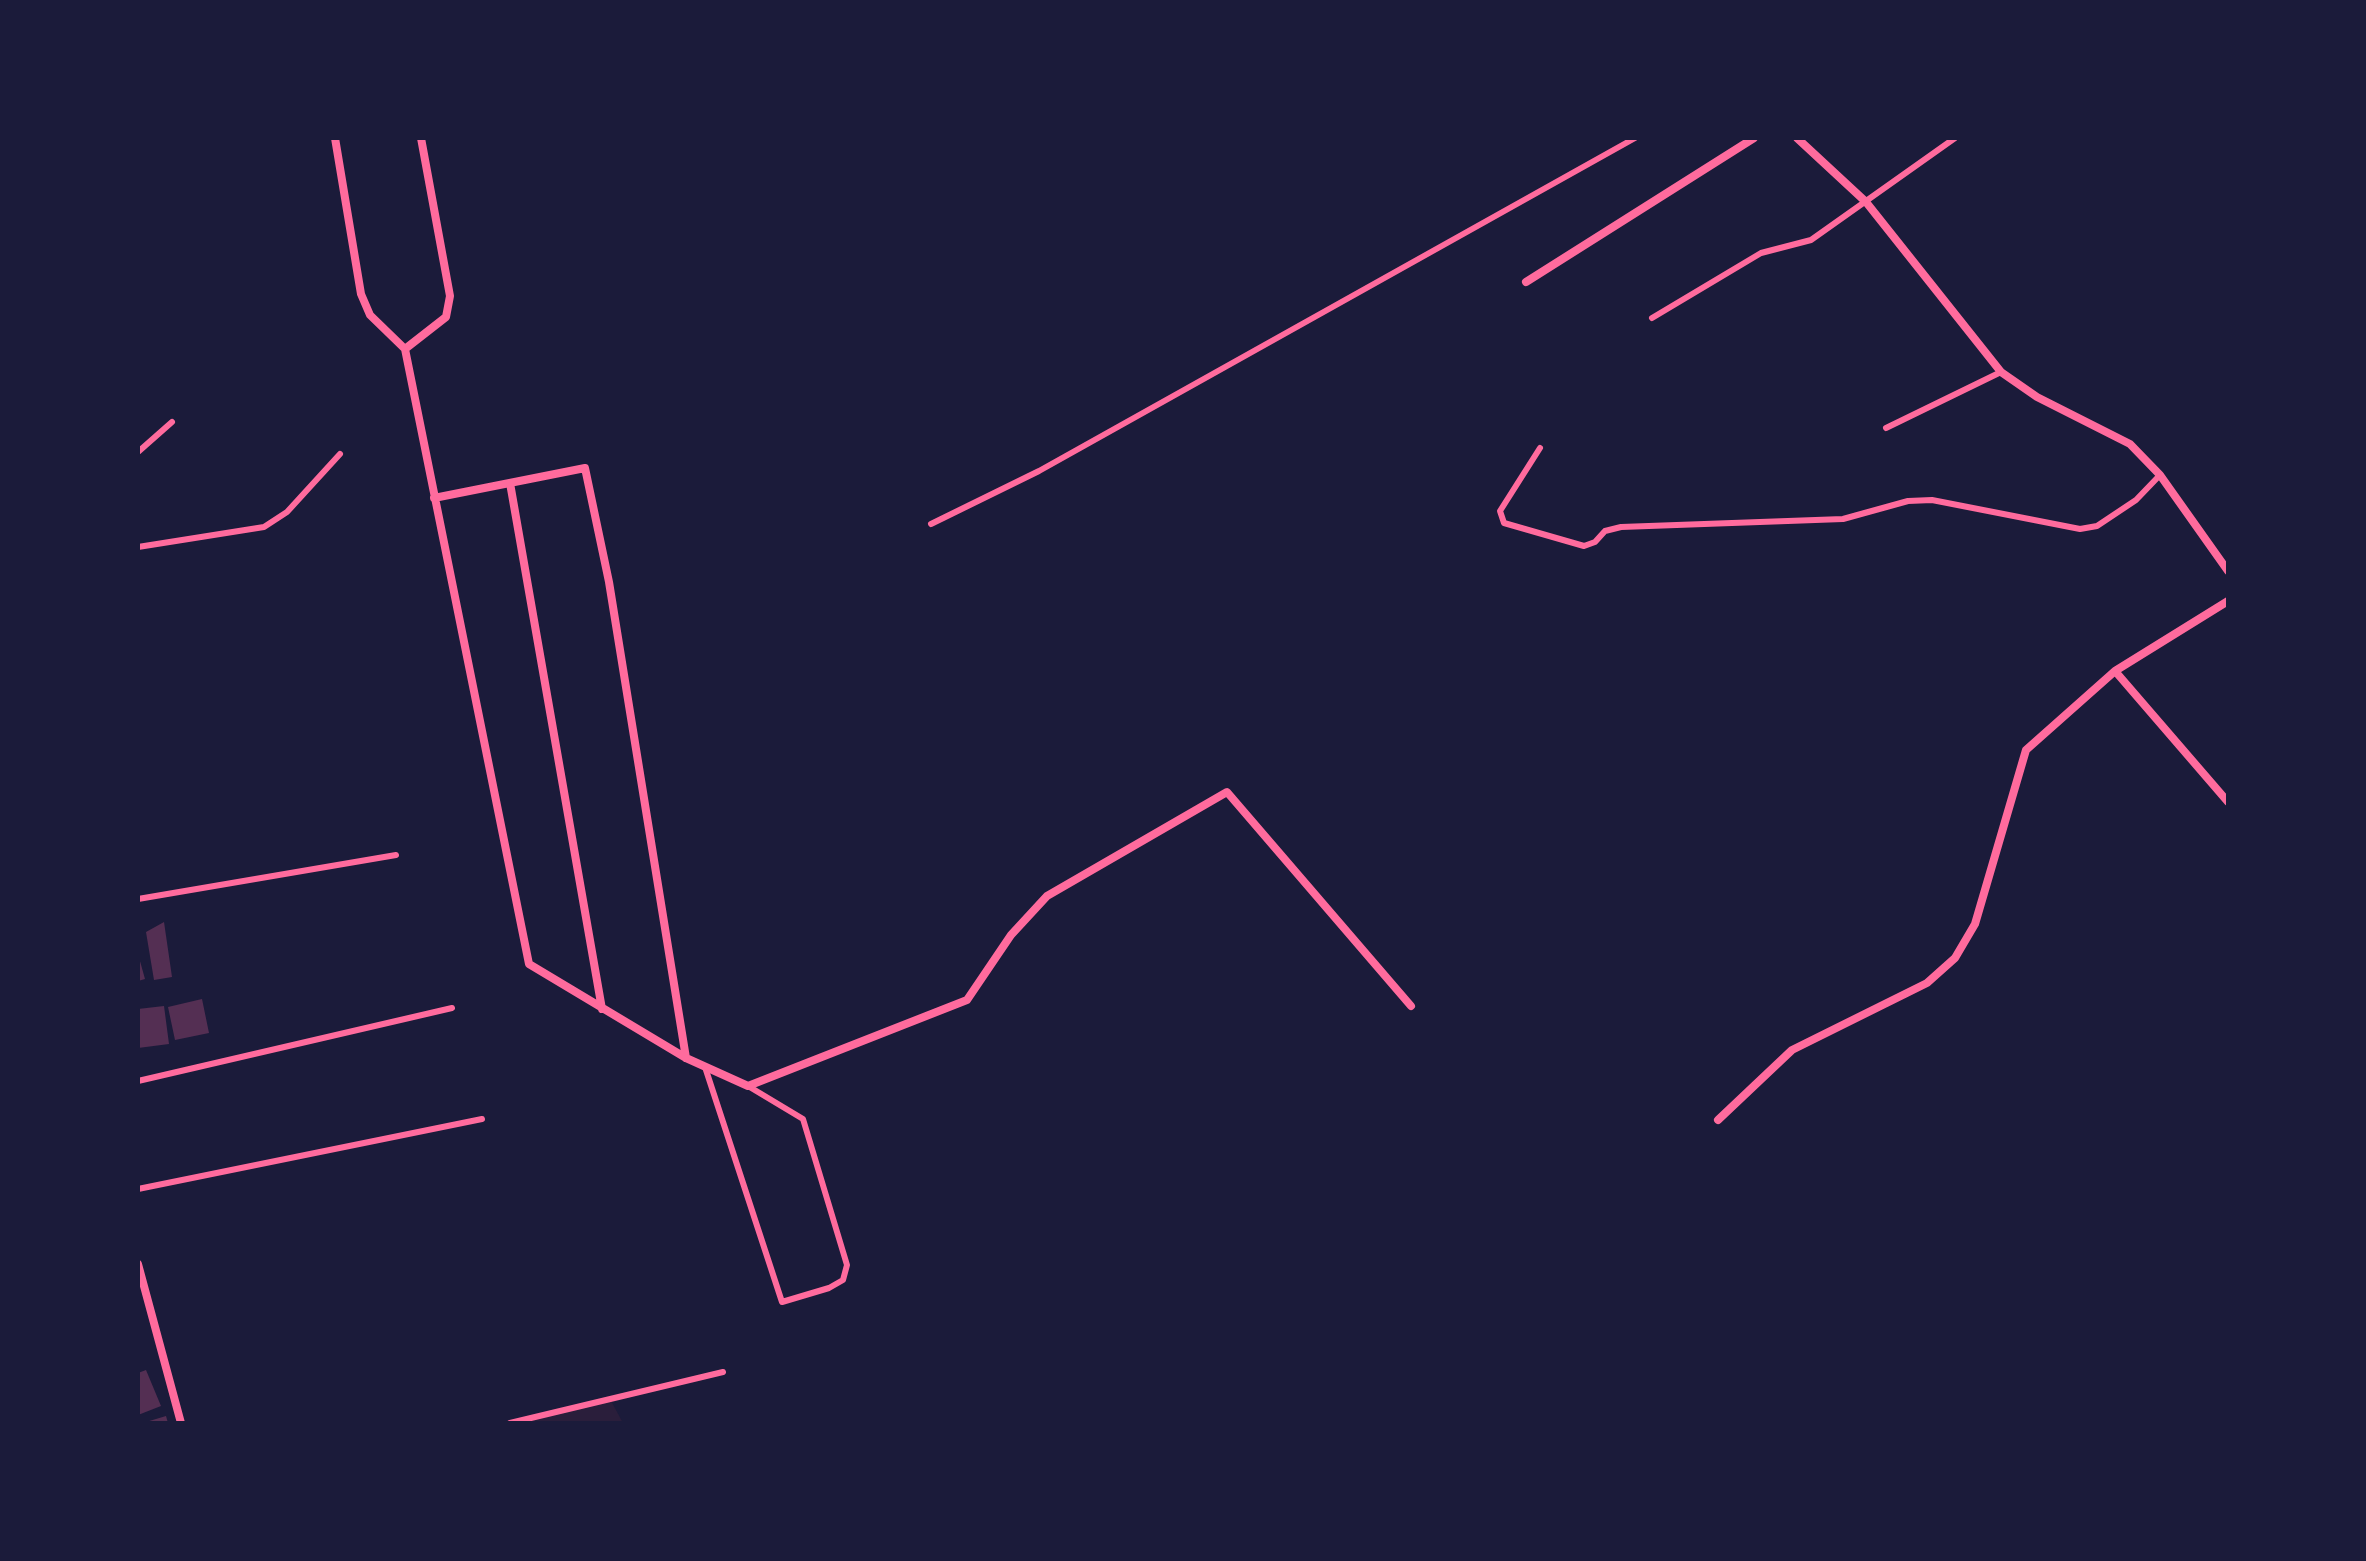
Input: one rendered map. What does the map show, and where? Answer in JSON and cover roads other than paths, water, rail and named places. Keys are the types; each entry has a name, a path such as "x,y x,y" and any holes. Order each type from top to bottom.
{"street":[{"path":"335,138 361,294 370,315 405,349 529,964 686,1058 748,1086 967,1000 1011,935 1047,896 1227,792 1232,793 1411,1006"},
{"path":"405,349 446,317 450,296 421,138"},
{"path":"1526,282 1754,138"},
{"path":"1797,138 1866,202 2001,372 2037,397 2130,444 2160,475 2228,571"},
{"path":"434,498 585,468 609,582 686,1058"},
{"path":"510,483 602,1009"},
{"path":"1718,1120 1792,1050 1927,983 1955,958 1975,924 2022,757 2115,671 2228,601"},
{"path":"2115,671 2228,802"},
{"path":"138,1264 181,1423"}],"lane":[{"path":"931,524 1039,471 1635,138"},
{"path":"1652,318 1761,253 1811,240 1955,138"},
{"path":"1886,428 2001,372"},
{"path":"138,452 172,422"},
{"path":"1540,448 1500,511 1504,523 1584,546 1595,542 1605,531 1621,527 1843,519 1908,501 1932,500 2080,529 2097,526 2136,500 2160,475"},
{"path":"138,547 264,527 287,512 340,454"},
{"path":"138,899 396,855"},
{"path":"138,1081 452,1008"},
{"path":"704,1066 782,1302 829,1288 843,1280 847,1265 803,1119 748,1086"},
{"path":"138,1189 482,1119"},
{"path":"510,1423 723,1372"}]}
